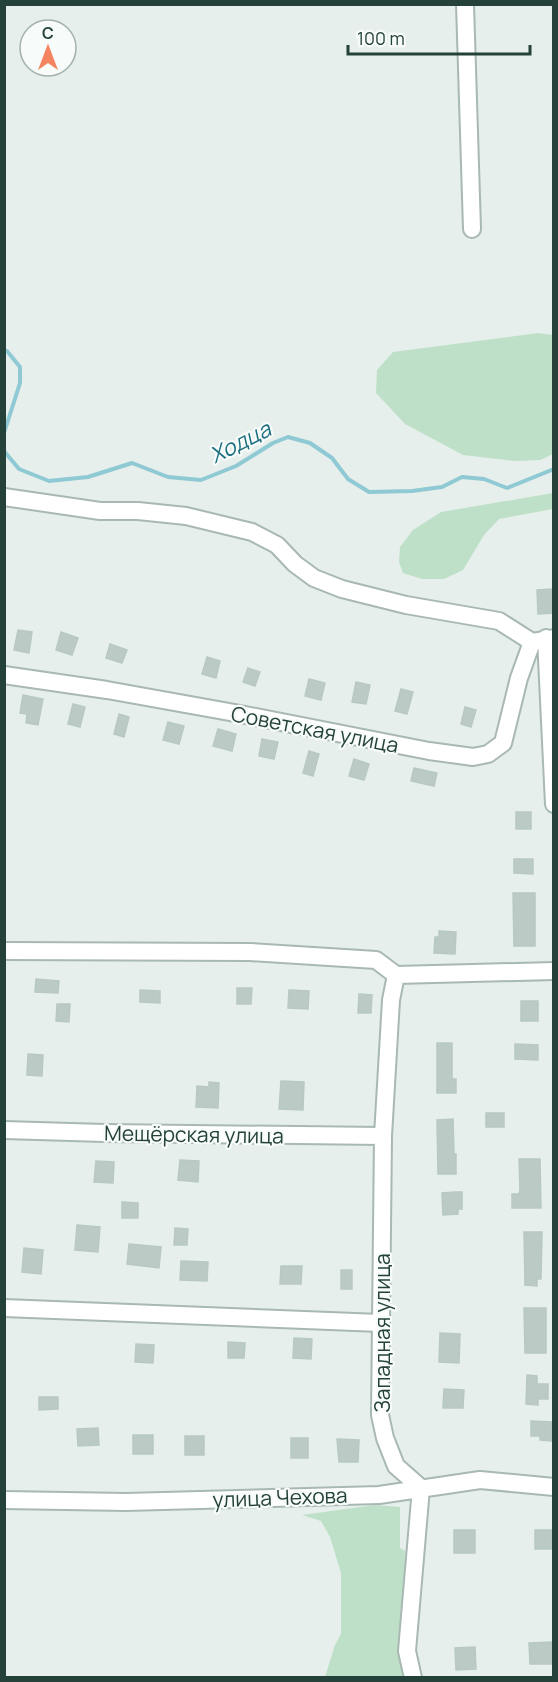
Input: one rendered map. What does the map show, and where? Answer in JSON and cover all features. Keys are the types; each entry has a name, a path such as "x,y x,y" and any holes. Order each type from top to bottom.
{"street":[{"path":"465,4 472,229"},
{"path":"4,497 100,511 138,511 186,516 252,532 278,545 295,564 314,578 342,589 406,605 499,621 544,639 554,804"},
{"name":"Советская улица","path":"4,675 106,690 429,751 473,757 488,754 503,743 519,678 544,639"},
{"path":"4,951 250,952 375,960 396,975 554,971"},
{"name":"Западная улица","path":"396,975 391,1000 383,1136 380,1415 385,1438 396,1466 421,1488"},
{"name":"Мещёрская улица","path":"4,1130 383,1136"},
{"path":"4,1308 380,1323"},
{"name":"улица Чехова","path":"4,1500 126,1502 379,1495 480,1480 554,1487"},
{"path":"412,1677 407,1651 421,1488"}],"green space":[{"path":"538,333 554,335 553,454 540,460 515,461 463,455 405,424 376,393 377,370 393,352"},
{"path":"553,493 553,509 499,519 484,535 463,570 444,579 422,579 403,573 399,562 400,547 413,530 441,512"},
{"path":"375,1505 400,1507 400,1548 405,1551 403,1654 407,1677 325,1677 341,1634 341,1573 330,1537 321,1521 302,1515"}],"building":[{"path":"553,589 554,613 538,614 537,590"},
{"path":"18,630 32,632 29,653 14,650"},
{"path":"61,632 78,638 72,655 56,650"},
{"path":"110,644 127,650 122,663 106,658"},
{"path":"207,657 220,661 216,678 202,674"},
{"path":"248,668 260,672 255,686 243,682"},
{"path":"309,679 325,683 321,700 305,696"},
{"path":"356,682 370,685 366,704 352,702"},
{"path":"401,689 413,692 407,714 395,711"},
{"path":"23,695 43,699 38,725 26,723 27,714 20,713"},
{"path":"73,704 85,707 80,727 68,724"},
{"path":"465,707 476,710 471,727 461,724"},
{"path":"119,714 129,717 124,737 114,734"},
{"path":"168,722 184,726 179,744 163,740"},
{"path":"218,729 236,734 232,751 213,746"},
{"path":"262,739 278,742 274,759 259,756"},
{"path":"309,751 319,754 313,776 303,773"},
{"path":"354,759 369,764 364,780 349,776"},
{"path":"414,768 437,773 434,786 411,781"},
{"path":"516,812 531,812 531,829 516,829"},
{"path":"514,859 533,859 533,874 514,873"},
{"path":"513,893 535,893 535,946 514,946"},
{"path":"439,931 456,932 455,954 434,953 435,937 439,937"},
{"path":"36,979 59,981 58,993 35,992"},
{"path":"237,988 252,988 251,1004 237,1004"},
{"path":"140,990 160,991 160,1003 140,1002"},
{"path":"289,990 309,991 308,1009 288,1008"},
{"path":"359,994 372,995 371,1013 358,1013"},
{"path":"521,1001 538,1001 538,1021 521,1021"},
{"path":"57,1004 70,1004 69,1022 56,1021"},
{"path":"437,1043 452,1043 452,1079 456,1079 456,1093 437,1093"},
{"path":"515,1044 538,1045 538,1060 515,1059"},
{"path":"28,1054 43,1055 42,1076 27,1075"},
{"path":"281,1081 304,1082 303,1110 279,1109"},
{"path":"209,1082 219,1083 218,1108 196,1107 197,1086 209,1087"},
{"path":"486,1113 504,1113 504,1127 486,1127"},
{"path":"453,1119 456,1174 438,1174 437,1120"},
{"path":"519,1159 540,1159 541,1208 512,1208 512,1194 519,1194 520,1190"},
{"path":"180,1160 199,1161 198,1182 178,1180"},
{"path":"96,1161 114,1162 113,1183 94,1182"},
{"path":"462,1192 462,1209 458,1209 458,1214 443,1215 442,1193"},
{"path":"122,1202 138,1203 138,1218 122,1218"},
{"path":"77,1225 100,1227 98,1252 75,1250"},
{"path":"175,1228 188,1229 187,1245 174,1245"},
{"path":"524,1232 542,1232 541,1279 537,1279 537,1286 525,1285"},
{"path":"129,1244 161,1247 159,1268 127,1264"},
{"path":"24,1248 43,1250 41,1274 22,1272"},
{"path":"181,1261 208,1262 207,1281 180,1280"},
{"path":"281,1266 302,1266 301,1284 280,1284"},
{"path":"341,1270 352,1270 352,1289 341,1289"},
{"path":"524,1308 546,1308 546,1353 525,1353"},
{"path":"440,1333 460,1334 459,1363 439,1362"},
{"path":"294,1338 312,1339 311,1359 293,1358"},
{"path":"228,1342 245,1343 244,1358 228,1358"},
{"path":"136,1344 154,1345 153,1363 135,1362"},
{"path":"527,1375 537,1376 537,1384 548,1384 548,1399 538,1399 538,1405 526,1404"},
{"path":"444,1389 464,1390 463,1408 443,1408"},
{"path":"39,1397 58,1397 58,1409 39,1410"},
{"path":"531,1421 552,1422 552,1441 540,1440 540,1436 531,1436"},
{"path":"98,1428 99,1445 78,1446 77,1429"},
{"path":"133,1435 153,1435 153,1454 133,1454"},
{"path":"185,1436 204,1436 204,1455 185,1455"},
{"path":"291,1438 308,1438 308,1458 291,1458"},
{"path":"337,1439 359,1440 358,1462 339,1462"},
{"path":"454,1530 475,1530 475,1553 454,1553"},
{"path":"535,1530 552,1530 552,1549 535,1549"},
{"path":"552,1642 553,1664 530,1664 529,1643"},
{"path":"475,1647 476,1669 456,1670 455,1648"}],"waterway":[{"name":"Ходца","path":"4,351 7,351 20,367 20,383 4,433"},
{"name":"Ходца","path":"4,451 19,469 49,481 88,477 132,463 168,477 201,480 236,466 273,443 288,437 310,443 332,458 348,479 369,492 412,491 442,487 462,477 484,479 507,488 554,469"}]}
